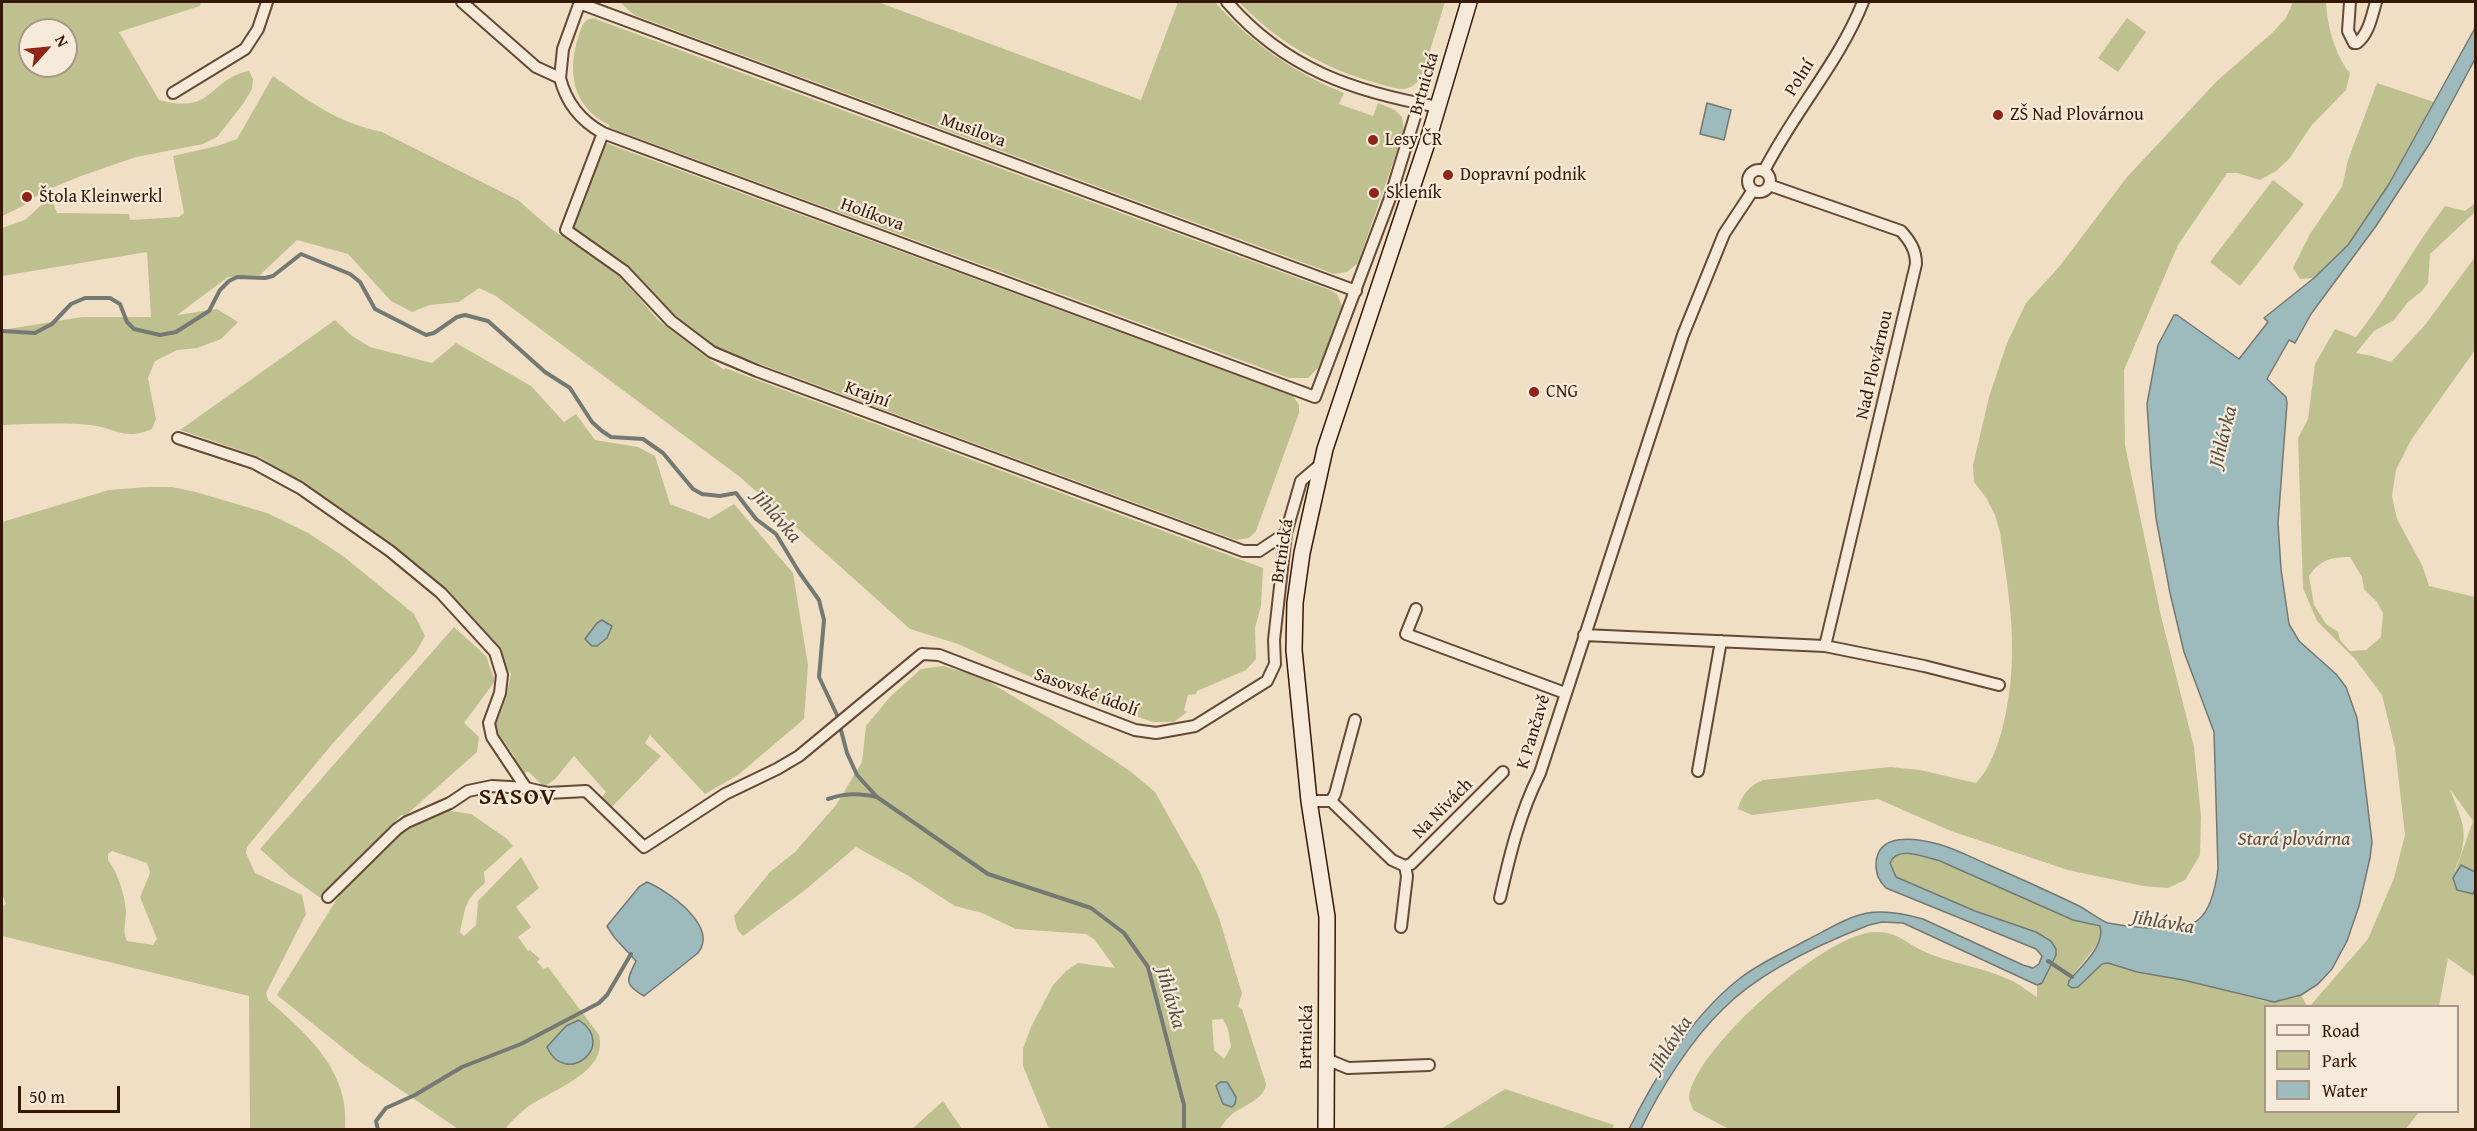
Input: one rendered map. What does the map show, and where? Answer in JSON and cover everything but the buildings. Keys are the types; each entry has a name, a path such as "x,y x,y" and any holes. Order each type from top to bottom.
{"main road":[{"name":"Brtnická","path":"1326,1130 1327,917 1310,801 1294,650 1295,603 1307,520 1321,464 1438,107 1469,2"}],"street":[{"path":"173,93 245,49 258,29 267,2"},
{"path":"462,2 536,67 560,78"},
{"name":"Musilova","path":"560,78 563,49 579,2 1356,291"},
{"path":"1227,2 1266,38 1314,70 1387,98 1438,107"},
{"name":"Polní","path":"1764,171 1845,37 1863,2"},
{"path":"2350,2 2348,31 2354,43 2357,43 2362,39 2376,2"},
{"name":"Holíkova","path":"560,78 570,103 580,117 603,133 1315,397"},
{"name":"Brtnická","path":"1315,397 1390,198 1419,103"},
{"name":"Krajní","path":"603,133 566,231 624,271 671,321 712,352 756,371 1244,551 1259,551 1286,533"},
{"path":"1757,170 1764,171 1769,176 1769,185 1763,191 1753,190 1748,180 1751,174 1757,170"},
{"name":"Nad Plovárnou","path":"1769,185 1901,231 1913,248 1916,264 1825,646"},
{"path":"1565,693 1683,335 1724,234 1753,190"},
{"path":"178,438 254,463 300,488 390,551 441,593 495,652 502,675 500,693 489,723 492,737 526,788"},
{"name":"Sasovské údolí","path":"526,788 548,793 586,791 644,847 725,794 799,756 922,654 939,655 976,667 1053,700 1135,730 1156,733 1195,726 1267,681 1272,675 1275,664 1274,640 1286,533 1301,481 1321,464"},
{"name":"K Pančavě","path":"1416,609 1406,634 1565,693 1540,772 1516,829 1500,898"},
{"path":"1584,635 1825,646 2000,685"},
{"path":"1698,771 1721,641"},
{"path":"1331,801 1335,794 1355,720"},
{"name":"Na Nivách","path":"1405,866 1411,864 1503,772"},
{"path":"328,897 397,829 407,822 450,803 468,791 492,786 526,788"},
{"path":"1310,801 1331,801 1392,860 1405,866 1407,876 1401,927"},
{"path":"1326,1059 1348,1068 1429,1065"}],"green space":[{"path":"2,2 201,2 200,6 119,32 159,100 191,103 201,100 226,81 249,71 253,79 252,89 217,137 203,144 136,157 81,176 42,192 23,206 2,216"},
{"path":"620,2 878,2 1141,100 1178,2 1215,2 1243,30 1274,55 1308,76 1344,93 1339,104 1373,116 1378,103 1395,110 1402,117 1404,131 1358,263 1347,272 1334,274 634,15"},
{"path":"1239,2 1445,2 1423,73 1413,85 1402,89 1356,77 1302,52 1269,29"},
{"path":"2293,2 2326,2 2333,39 2340,58 2350,73 2346,90 2311,126 2289,159 2276,171 2260,180 2237,173 2227,173 2178,245 2124,370 2125,445 2161,616 2194,747 2201,816 2200,855 2185,880 2168,888 2143,886 2068,870 1951,831 1878,799 1752,815 1738,809 1747,791 1763,780 1890,767 1920,770 1976,783 1985,771 1999,739 2008,703 2012,667 2012,637 2000,532 1987,499 1974,482 1973,465 1989,397 2007,343 2026,303 2059,267 2127,177 2217,81 2272,33 2286,18"},
{"path":"593,18 1330,290 1337,294 1342,306 1319,367 1308,378 1289,378 608,127 609,125 587,108 575,86 573,74 575,48 581,29 585,22"},
{"path":"2127,18 2146,32 2118,72 2098,58"},
{"path":"273,76 337,117 382,132 518,200 550,228 619,275 658,320 724,370 725,368 1263,568 1261,606 1255,628 1256,659 1246,670 1197,691 1196,694 1188,695 1184,710 1187,712 1174,722 1153,722 1055,688 958,644 910,629 740,477 496,296 479,288 459,302 430,305 412,312 391,301 348,254 297,240 260,275 228,277 177,315 217,309 238,322 221,339 197,348 177,350 155,361 148,378 156,419 152,429 127,434 79,424 2,425 2,330 82,317 151,317 147,252 2,276 2,228 25,220 51,196 57,213 129,214 130,220 179,217 184,213 173,156 237,139"},
{"path":"2377,83 2434,102 2389,184 2348,245 2314,278 2300,279 2293,268 2310,234 2342,187 2348,160"},
{"path":"603,142 1293,396 1299,405 1299,413 1256,531 1249,538 1236,540 717,348 662,306 627,265 572,229"},
{"path":"2273,180 2304,204 2240,286 2210,262"},
{"path":"2475,203 2475,212 2430,254 2428,283 2422,291 2408,302 2394,320 2374,331 2356,353 2391,362 2425,325 2475,257 2475,350 2411,440 2396,470 2392,496 2397,519 2423,567 2429,586 2475,597 2475,977 2448,958 2439,1005 2311,1005 2368,939 2394,878 2405,835 2395,748 2382,695 2355,659 2317,621 2303,588 2298,438 2308,419 2315,364 2335,329 2356,337 2445,206 2465,211","holes":["2350,557 2362,577 2364,589 2377,602 2383,613 2381,637 2366,650 2350,651 2340,640 2338,632 2326,624 2314,605 2309,576 2326,560","2450,789 2473,821 2455,872 2464,833"]},
{"path":"335,320 352,336 370,347 432,363 456,343 531,386 564,422 576,414 595,440 638,447 655,456 670,504 709,519 734,504 793,573 808,665 804,719 738,775 705,794 650,735 645,743 661,756 611,808 602,797 606,792 574,756 555,779 544,787 528,771 523,775 512,760 515,757 494,728 506,698 511,674 502,661 502,649 444,591 346,514 260,457 180,430"},
{"path":"172,487 267,513 308,533 343,556 414,614 425,636 416,652 334,742 247,847 246,853 255,873 302,895 306,914 266,993 268,1000 311,1041 333,1072 341,1089 345,1108 345,1129 250,1129 249,996 2,936 2,907 6,904 2,894 2,522 109,490","holes":["112,851 147,863 150,873 140,897 157,939 153,945 127,941 124,930 126,912 124,899 118,878 108,860 108,854"]},
{"path":"454,627 486,656 495,681 464,723 479,737 477,752 405,816 401,815 322,899 290,876 260,849"},
{"path":"943,666 981,677 1051,719 1130,771 1155,792 1200,872 1219,918 1242,993 1238,1007 1242,1009 1266,1084 1261,1095 1229,1117 1220,1129 1049,1129 1023,1066 1023,1049 1031,1027 1053,985 1066,971 1078,963 1115,968 1095,940 1086,934 1016,929 982,913 955,906 907,875 856,847 805,890 743,936 737,929 734,916 770,872 795,852 836,805 862,762 866,726 890,697 921,669","holes":["1223,1019 1228,1029 1231,1047 1224,1059 1214,1050 1212,1020"]},
{"path":"445,810 471,814 506,838 513,846 484,872 485,883 467,904 460,932 464,936 476,925 478,901 521,857 539,888 516,907 531,927 518,937 528,951 530,950 540,959 537,962 544,969 548,967 599,1035 600,1049 586,1071 575,1080 525,1109 505,1129 458,1129 363,1064 277,995 340,894 408,827"},
{"path":"1903,853 1918,854 2073,920 2100,927 2100,941 2069,980 2078,987 2102,964 2108,963 2137,972 2183,980 2265,1001 2276,1002 2301,995 2306,1005 2264,1005 2264,1113 2418,1113 2405,1130 1738,1130 1727,1128 1693,1110 1689,1097 1697,1076 1714,1050 1739,1022 1799,970 1829,949 1857,936 1878,932 1892,934 1923,951 2010,980 2037,997 2037,985 2042,983 2056,955 2047,937 1975,911 1896,877 1889,863 1894,857"},
{"path":"1505,1089 1614,1125 1612,1130 1441,1129"},
{"path":"943,1101 962,1129 912,1129"}],"water":[{"name":"Stará plovárna","path":"2475,28 2475,59 2430,143 2376,226 2311,314 2295,343 2289,340 2267,379 2286,397 2287,403 2278,523 2281,569 2289,624 2299,641 2336,674 2346,687 2357,718 2372,842 2359,906 2347,941 2332,969 2318,984 2301,995 2274,1002 2183,980 2137,972 2108,963 2102,964 2078,987 2072,988 2068,985 2069,981 2096,948 2101,934 2100,926 2073,920 1940,861 1905,853 1894,858 1890,863 1896,877 1975,911 2036,932 2051,941 2056,949 2056,955 2042,983 2037,985 1903,923 1882,922 1869,925 1792,960 1738,995 1711,1021 1688,1050 1657,1098 1641,1129 1629,1129 1676,1048 1705,1011 1722,994 1747,973 1850,918 1875,912 1904,914 1923,919 2023,965 2033,968 2039,964 2042,956 2036,949 1886,888 1878,878 1876,864 1878,854 1890,842 1909,839 1951,848 2066,900 2108,923 2142,928 2167,928 2190,924 2203,916 2212,896 2218,869 2214,732 2184,652 2156,518 2147,404 2158,345 2174,315 2177,315 2239,359 2268,322 2264,318 2314,278 2348,245 2389,184"},
{"path":"1707,103 1731,110 1724,140 1700,134"},
{"path":"602,620 612,626 607,638 597,646 592,646 585,639"},
{"path":"2461,865 2475,872 2473,894 2457,890 2453,878"},
{"path":"647,882 667,893 688,911 697,921 702,932 703,943 698,953 644,996 630,985 629,981 636,961 607,926 639,887"},
{"path":"579,1020 590,1030 593,1041 591,1051 584,1059 565,1064 555,1059 547,1047 566,1026"},
{"path":"1220,1082 1227,1082 1236,1097 1232,1107 1223,1104 1216,1086"}],"waterway":[{"name":"Jihlávka","path":"2,331 35,333 52,324 71,304 85,298 110,298 120,304 127,322 134,329 160,335 176,332 209,311 220,290 229,281 237,277 273,276 301,254 350,274 360,282 375,309 426,335 434,333 457,317 465,315 488,321 545,372 570,388 592,422 602,431 611,437 643,439 663,453 693,489 702,494 720,496 736,493 756,519 776,534 819,600 824,620 819,677 837,715 847,753 857,775 877,797 988,874 1091,908 1124,933 1148,967 1184,1105 1184,1130"},
{"path":"828,799 852,794 877,797"},
{"path":"378,1130 376,1121 386,1108 415,1095 462,1067 521,1044 599,1003 607,995 631,954"},
{"path":"2048,961 2072,977"}],"place":[{"name":"ZŠ Nad Plovárnou","path":"1998,115"},
{"name":"Lesy ČR","path":"1373,140"},
{"name":"Dopravní podnik","path":"1448,175"},
{"name":"Skleník","path":"1374,193"},
{"name":"Štola Kleinwerkl","path":"27,197"},
{"name":"CNG","path":"1534,392"}],"district":[{"name":"SASOV","path":"518,798"}]}
